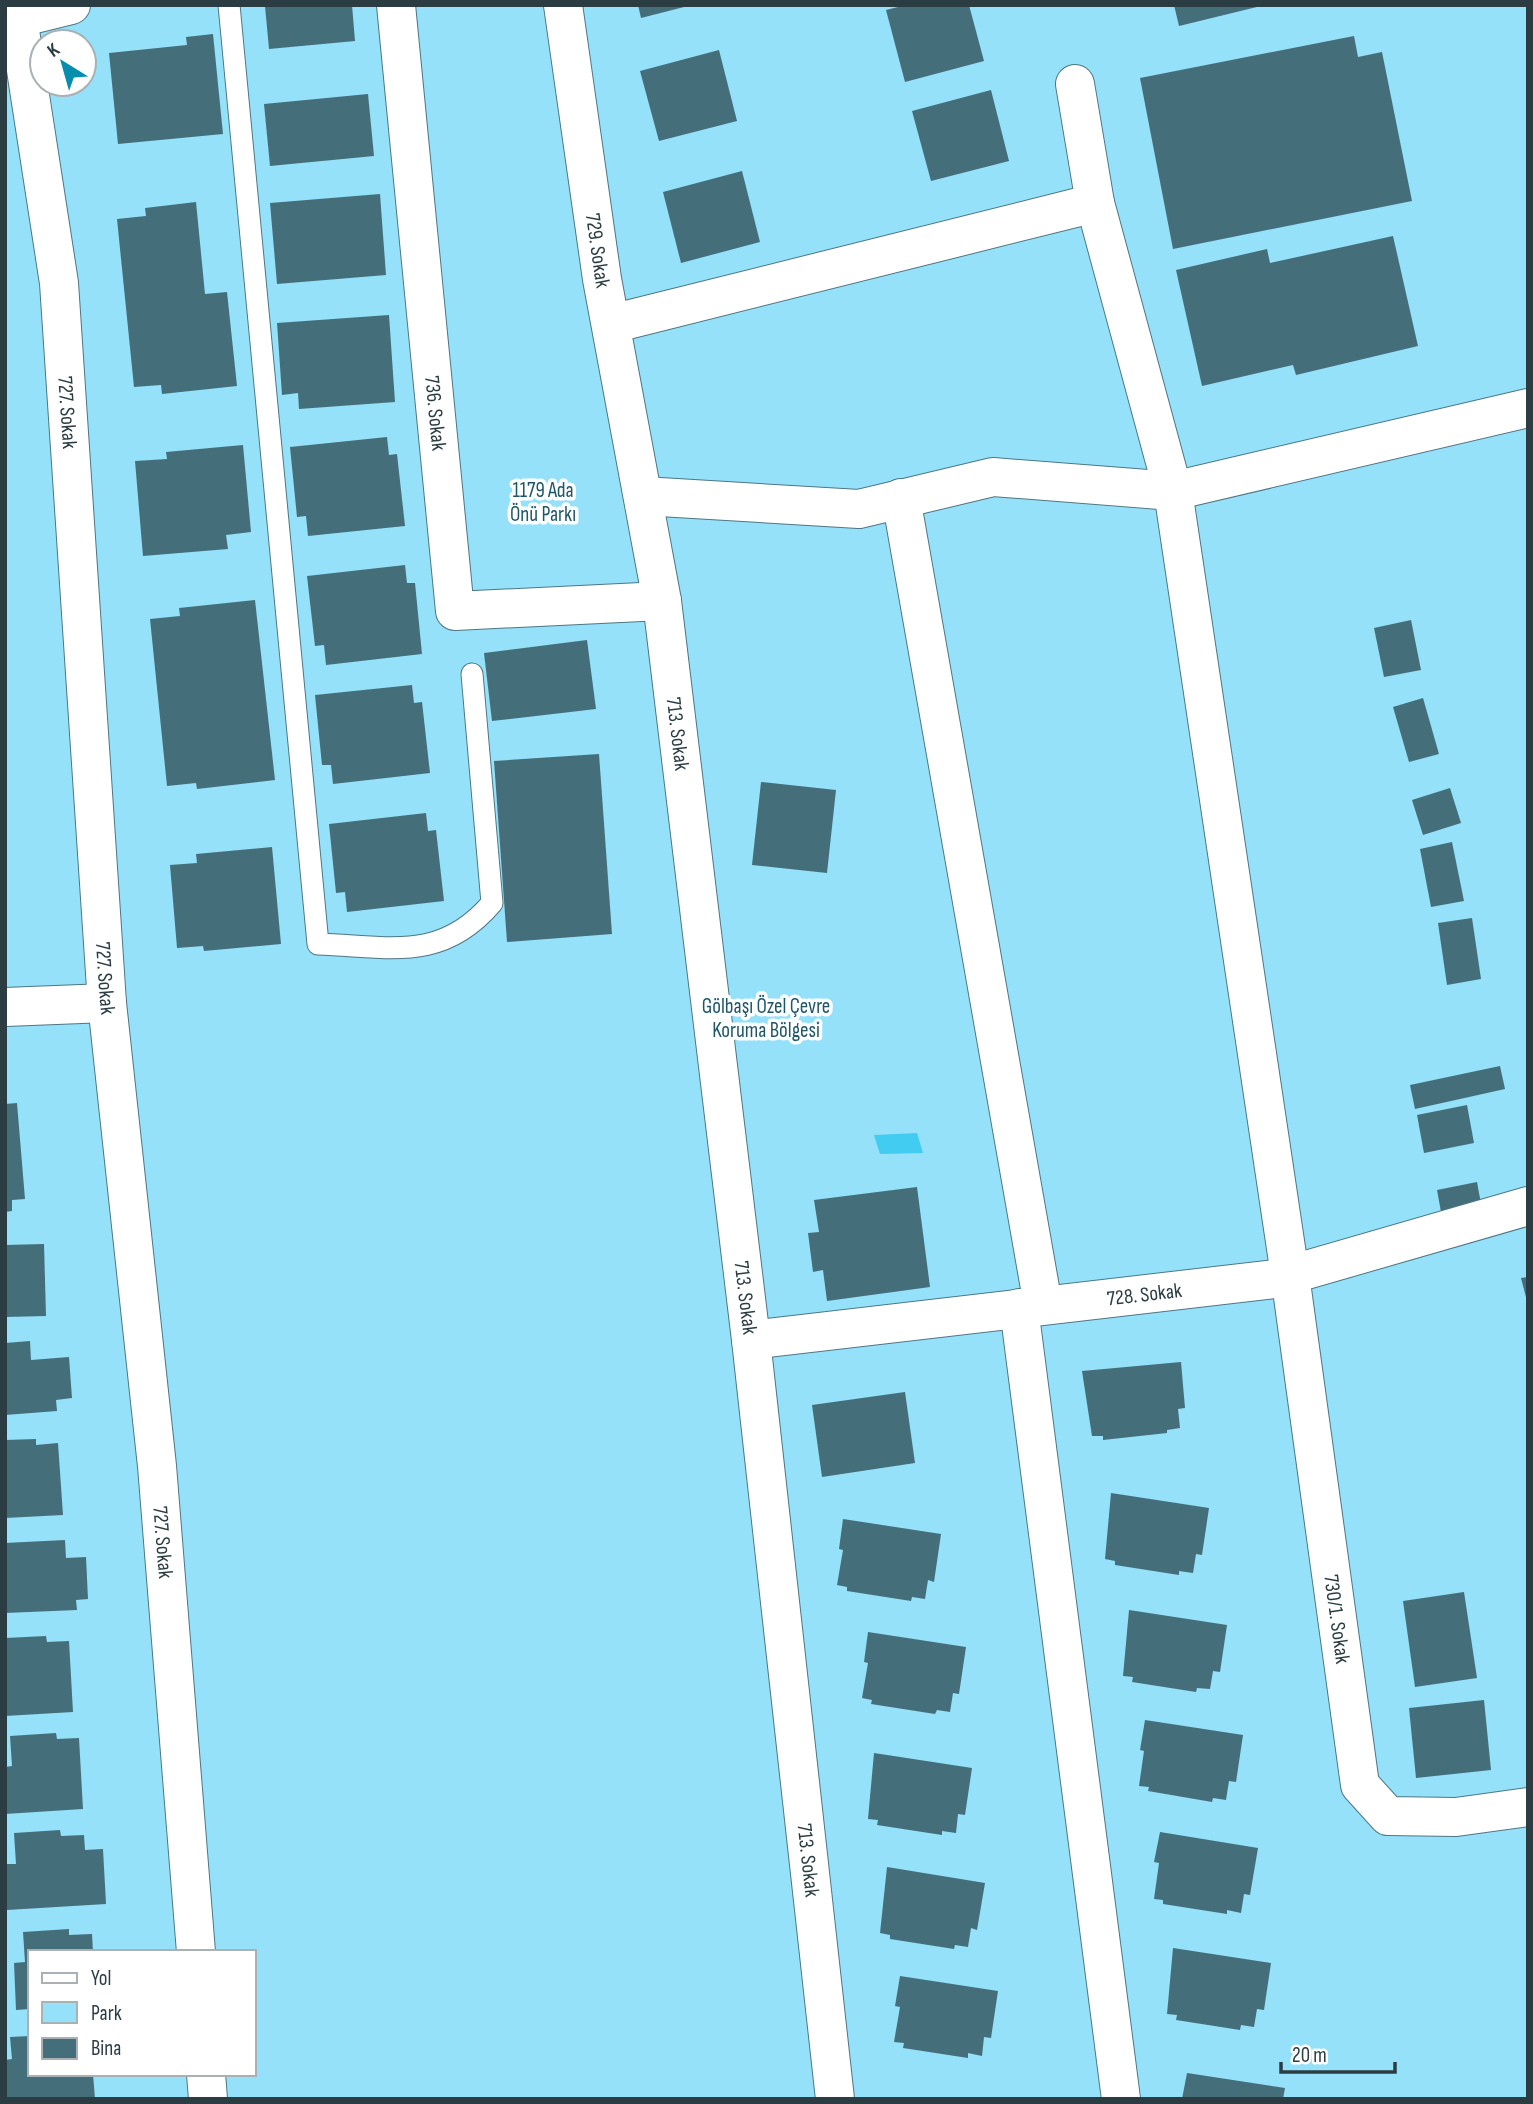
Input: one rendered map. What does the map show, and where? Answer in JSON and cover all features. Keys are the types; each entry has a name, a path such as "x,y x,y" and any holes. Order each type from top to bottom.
{"street":[{"path":"12,19 71,5"},
{"name":"736. Sokak","path":"396,5 454,611 662,601"},
{"name":"729. Sokak","path":"563,5 611,324 643,496"},
{"name":"727. Sokak","path":"12,19 59,283 107,1003 157,1466 196,1950"},
{"name":"730/1. Sokak","path":"1075,84 1095,203 1173,491 1290,1275 1360,1785 1388,1816 1456,1817 1528,1807"},
{"path":"611,324 1095,203"},
{"path":"643,496 859,509 992,477 1173,491 1525,417"},
{"name":"713. Sokak","path":"643,496 662,601 751,1340 835,2099"},
{"path":"901,498 1031,1307 1121,2099"},
{"path":"5,1007 107,1003"},
{"name":"728. Sokak","path":"751,1340 1290,1275 1528,1206"},
{"path":"206,2076 208,2099"}],"lane":[{"path":"229,5 318,944 423,948 446,941 466,928 492,904 472,674"}],"green space":[{"name":"Gölbaşı Özel Çevre Koruma Bölgesi","path":"5,5 1528,5 1528,2099 5,2099"}],"shaded area":[{"path":"917,1133 923,1153 880,1154 874,1135"}],"building":[{"path":"352,5 355,41 269,49 265,6"},
{"path":"638,5 688,5 688,6 641,18"},
{"path":"906,5 969,5 984,61 905,82 886,10"},
{"path":"1174,5 1261,5 1261,6 1179,26"},
{"path":"213,34 223,134 118,144 109,53 187,45 186,37"},
{"path":"1354,36 1358,57 1382,52 1412,201 1173,249 1140,78"},
{"path":"719,50 737,121 659,141 640,71"},
{"path":"991,90 1009,161 931,181 912,111"},
{"path":"368,94 374,156 270,166 264,104"},
{"path":"742,171 760,242 681,263 663,192"},
{"path":"380,194 386,275 277,284 270,203"},
{"path":"196,202 205,294 227,292 237,386 162,394 161,385 134,387 117,219 146,216 145,208"},
{"path":"1393,236 1418,346 1296,375 1293,365 1202,386 1176,270 1267,249 1270,263"},
{"path":"389,315 395,402 299,409 298,393 282,395 277,323"},
{"path":"387,437 389,455 397,454 405,526 308,536 306,516 297,517 290,447"},
{"path":"243,445 251,532 226,535 228,549 143,556 135,461 167,459 166,452"},
{"path":"405,565 407,583 415,583 422,654 326,665 324,645 315,646 307,576"},
{"path":"255,600 275,780 197,789 196,783 167,786 150,619 180,616 179,608"},
{"path":"1411,620 1421,670 1384,677 1374,628"},
{"path":"587,640 596,709 492,721 484,653"},
{"path":"412,685 414,703 422,702 430,773 333,784 331,765 322,765 315,695"},
{"path":"1423,698 1439,754 1409,762 1393,707"},
{"path":"599,754 612,934 507,942 494,761"},
{"path":"761,782 836,790 827,873 752,865"},
{"path":"1450,788 1461,823 1423,835 1412,800"},
{"path":"426,813 428,831 436,830 444,901 347,912 345,892 336,893 329,824"},
{"path":"1452,842 1464,901 1431,907 1420,849"},
{"path":"272,847 281,944 204,951 203,946 177,948 170,865 197,863 196,854"},
{"path":"1472,918 1481,979 1447,985 1438,923"},
{"path":"1500,1066 1505,1089 1415,1109 1410,1085"},
{"path":"17,1103 25,1199 12,1200 12,1211 5,1212 5,1104"},
{"path":"1467,1105 1474,1143 1424,1153 1417,1115"},
{"path":"1477,1182 1481,1204 1441,1212 1437,1190"},
{"path":"917,1187 930,1287 827,1301 823,1270 813,1272 808,1233 819,1232 814,1200"},
{"path":"44,1244 46,1316 5,1317 5,1245"},
{"path":"1528,1277 1528,1301 1527,1301 1521,1278"},
{"path":"30,1341 31,1360 69,1357 72,1398 56,1400 57,1411 5,1415 5,1343"},
{"path":"1181,1362 1185,1408 1178,1409 1180,1428 1167,1430 1167,1433 1103,1440 1103,1436 1092,1436 1082,1371"},
{"path":"905,1392 915,1463 822,1477 812,1405"},
{"path":"36,1439 36,1445 58,1443 63,1515 5,1518 5,1440"},
{"path":"1111,1493 1209,1508 1202,1555 1196,1554 1193,1573 1179,1571 1179,1575 1115,1565 1115,1561 1105,1559"},
{"path":"843,1519 941,1534 934,1582 928,1580 925,1599 912,1597 911,1601 847,1591 847,1587 837,1585 843,1550 839,1549"},
{"path":"65,1540 66,1558 86,1557 88,1599 76,1600 77,1610 5,1613 5,1543"},
{"path":"1464,1592 1477,1678 1415,1687 1403,1601"},
{"path":"1129,1610 1227,1625 1220,1672 1213,1671 1210,1689 1197,1688 1196,1692 1132,1682 1133,1677 1123,1676"},
{"path":"868,1632 966,1647 959,1694 953,1693 950,1712 937,1710 935,1714 871,1704 872,1700 862,1698 868,1663 864,1662"},
{"path":"46,1636 47,1642 69,1641 73,1712 5,1716 5,1638"},
{"path":"1484,1700 1491,1770 1416,1778 1409,1708"},
{"path":"1145,1720 1243,1735 1236,1782 1229,1781 1226,1800 1213,1798 1212,1802 1148,1791 1149,1787 1139,1786 1144,1751 1140,1750"},
{"path":"56,1733 57,1739 79,1738 83,1809 5,1814 5,1767 12,1766 10,1736"},
{"path":"874,1753 972,1768 965,1815 958,1814 956,1833 942,1831 942,1835 877,1825 878,1820 868,1819"},
{"path":"60,1830 61,1836 84,1835 85,1850 103,1849 106,1904 7,1910 5,1864 16,1864 14,1833"},
{"path":"1160,1832 1258,1848 1250,1895 1244,1894 1241,1913 1227,1910 1227,1914 1163,1904 1163,1900 1154,1899 1159,1863 1154,1862"},
{"path":"887,1867 985,1883 977,1930 971,1928 968,1947 955,1945 954,1949 890,1939 890,1935 880,1933"},
{"path":"69,1929 69,1935 92,1934 93,1950 28,1950 28,2009 16,2010 14,1963 25,1962 23,1932"},
{"path":"1173,1948 1271,1963 1264,2010 1257,2009 1254,2027 1241,2025 1240,2030 1176,2020 1177,2015 1167,2014"},
{"path":"900,1976 998,1991 991,2038 984,2037 982,2056 968,2053 968,2058 903,2048 904,2043 894,2042 900,2007 895,2006"},
{"path":"28,2036 28,2076 93,2076 95,2099 5,2099 5,2060 12,2059 10,2037"},
{"path":"1187,2073 1285,2088 1283,2099 1182,2099"}],"park label":[{"name":"1179 Ada Önü Parkı","path":"543,502"}]}
